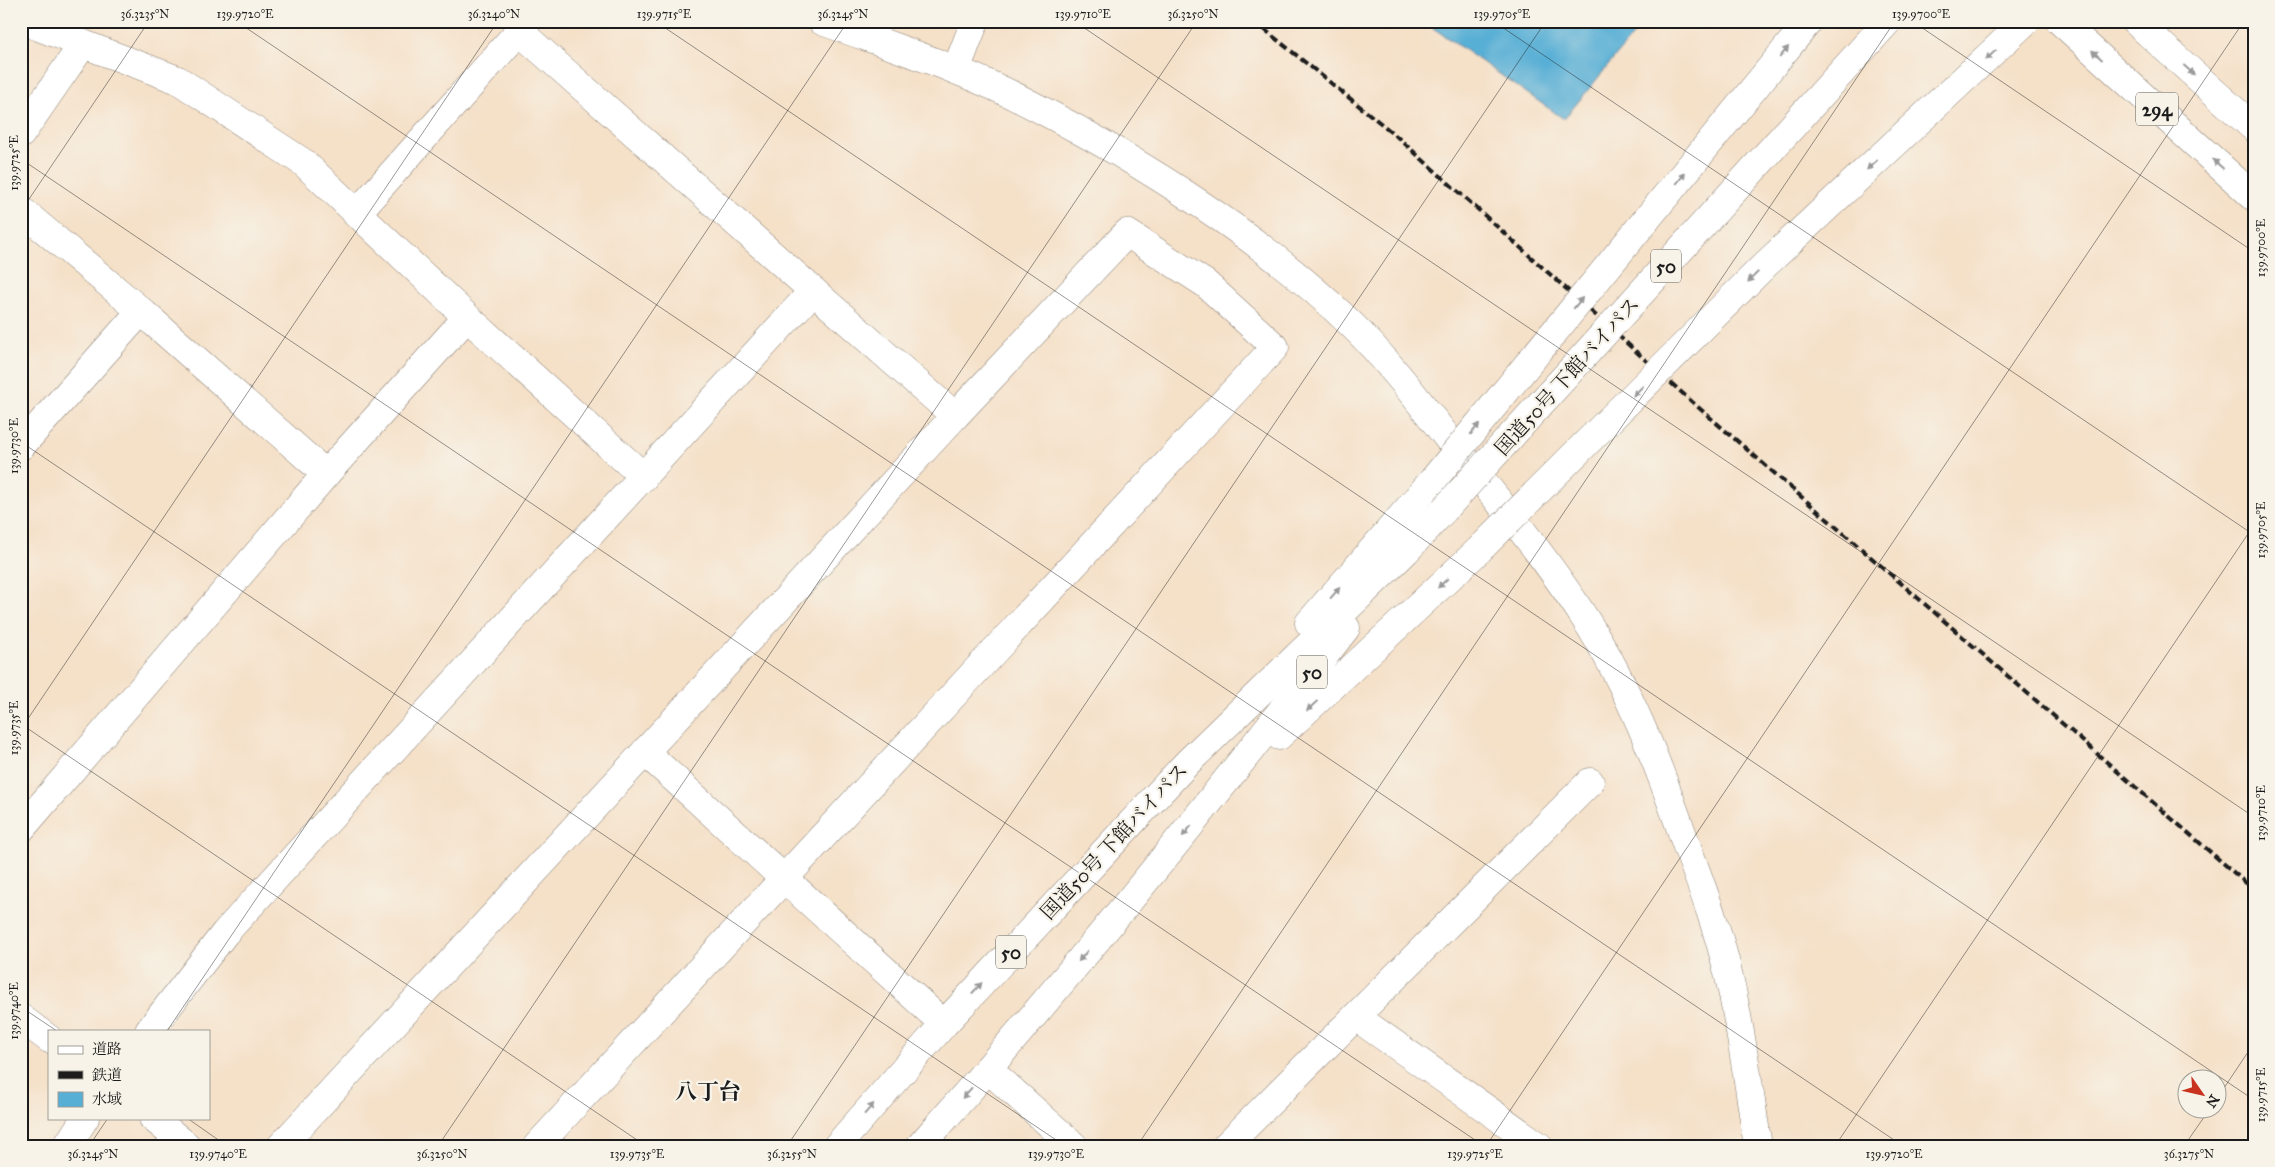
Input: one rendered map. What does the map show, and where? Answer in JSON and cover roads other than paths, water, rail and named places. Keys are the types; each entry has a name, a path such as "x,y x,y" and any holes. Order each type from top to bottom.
{"main road":[{"path":"23,21 178,80 304,163 356,214 644,477"},
{"path":"822,21 956,70 1029,103 1110,148 1200,206 1276,259 1353,326 1416,399 1516,523 1585,618 1631,704 1665,782 1707,901 1729,977 1758,1146"},
{"path":"956,70 975,21"},
{"path":"1188,762 1433,480 1809,21"},
{"name":"国道50号 下館バイパス","path":"837,1146 944,1024 1188,762 1406,551 1888,21"},
{"path":"1218,793 1479,550 1765,265 2026,21"},
{"name":"294","path":"2060,21 2254,197"},
{"name":"294","path":"2135,21 2254,128"},
{"path":"356,214 524,27 813,291 955,416"},
{"path":"21,134 83,44"},
{"path":"21,210 141,311 326,474"},
{"path":"282,1146 1126,233 1206,284 1275,347 536,1146"},
{"path":"150,1030 225,933 813,291"},
{"path":"21,446 141,311"},
{"path":"21,829 326,474 467,316"},
{"name":"国道50号 下館バイパス","path":"920,1146 988,1069 1218,793 1406,551"},
{"path":"645,752 944,1024"},
{"path":"1226,1146 1590,782"},
{"path":"1356,1017 1538,1146"},
{"path":"21,1018 48,1038"},
{"path":"988,1069 1074,1146"},
{"path":"67,1146 84,1120"},
{"path":"155,1120 187,1146"}],"water":[{"path":"1423,21 1645,21 1564,119"}],"railway":[{"path":"1254,21 1394,134 1690,400 2254,890"}],"district":[{"name":"八丁台","path":"708,1091"}]}
